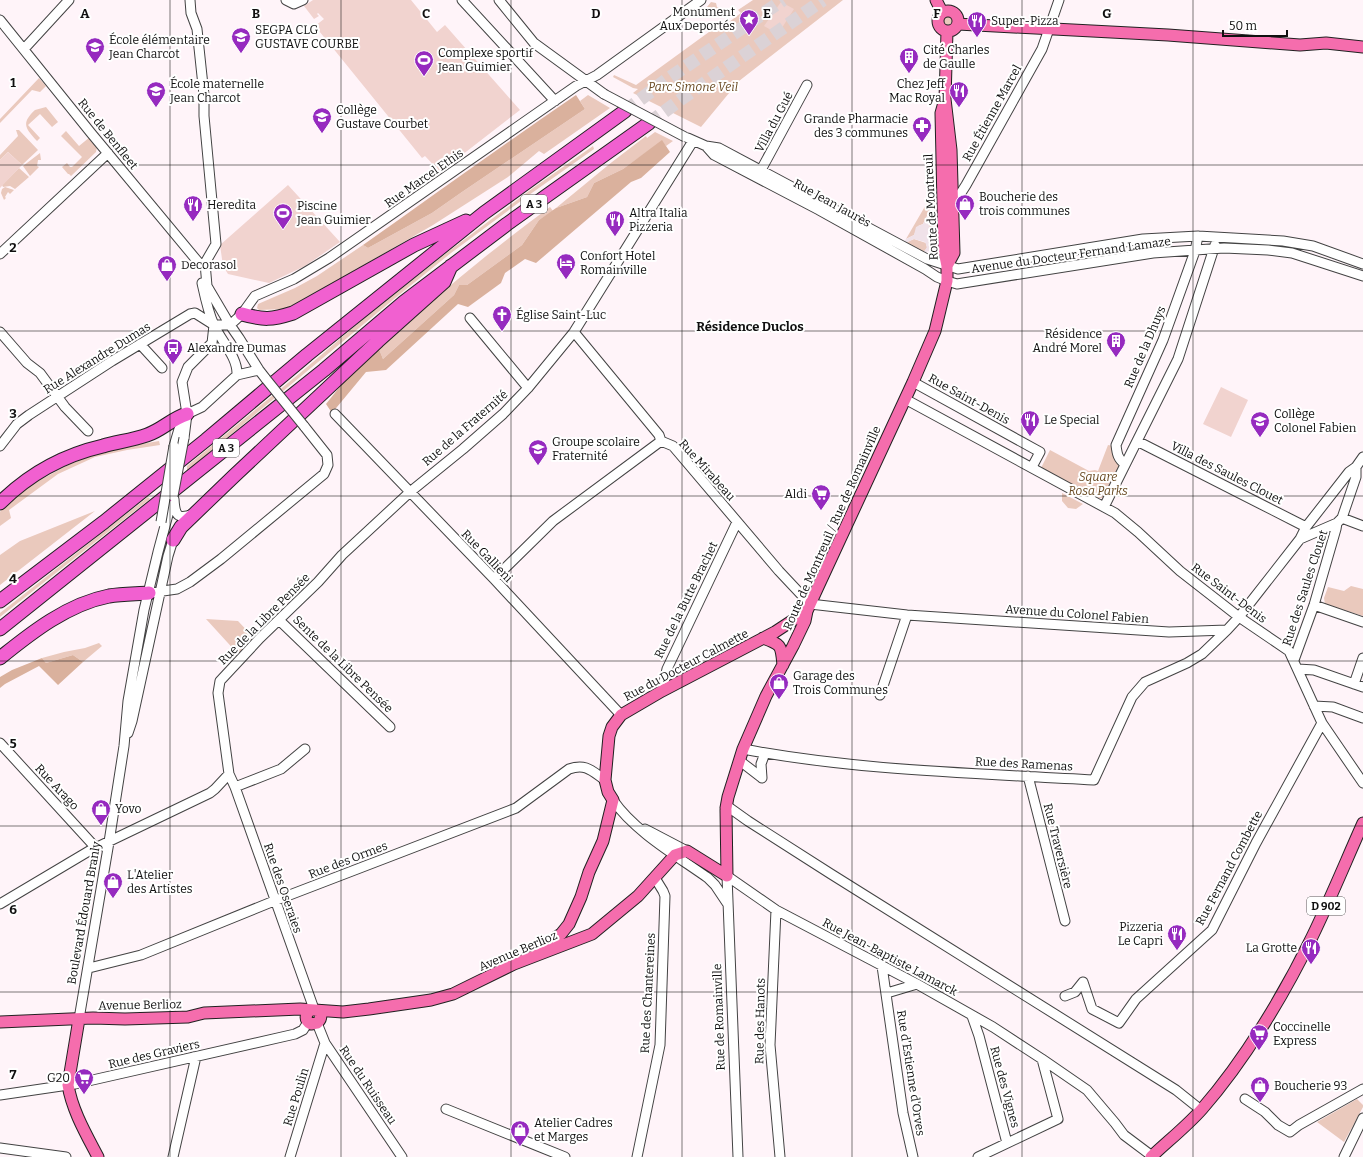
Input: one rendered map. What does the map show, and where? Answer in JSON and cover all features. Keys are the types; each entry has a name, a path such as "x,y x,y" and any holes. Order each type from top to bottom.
{"highway":[{"name":"A 3","path":"0,601 110,517 484,213 625,111"},
{"name":"A 3","path":"0,629 324,370 404,302 507,224 648,123"},
{"path":"242,314 258,318 275,319 293,313 414,245 484,213"},
{"path":"173,540 181,527 378,341 444,282 451,266"},
{"path":"0,503 11,492 34,475 77,454 101,446 148,435 160,429 177,417 187,414"},
{"path":"0,658 44,625 74,607 109,596 154,592"}],"main road":[{"path":"936,0 942,12"},
{"path":"951,10 958,16 958,24 953,30 947,31 942,29 938,21 939,16 942,12 951,10"},
{"path":"958,24 1168,35 1300,45 1326,43 1363,47"},
{"name":"Route de Montreuil","path":"947,31 945,100 951,150 954,253 947,266"},
{"name":"Route de Montreuil","path":"945,100 941,113 941,154 944,251 947,266"},
{"name":"Route de Montreuil / Rue de Romainville","path":"727,876 727,805 740,760 766,696 805,621 809,608 935,331 946,281 947,266"},
{"name":"Rue du Docteur Calmette","path":"612,800 605,780 609,736 612,727 621,715 662,690 775,632 809,608"},
{"path":"763,638 780,646 783,665"},
{"path":"514,964 551,942 561,934 569,924 581,897 589,872 603,841 612,800"},
{"name":"D 902","path":"1152,1156 1201,1110 1248,1046 1285,987 1311,938 1363,824"},
{"path":"675,855 687,851 727,876"},
{"name":"Avenue Berlioz","path":"0,1022 188,1017 204,1013 280,1010 314,1016 423,1002 453,994 514,964 592,934 638,896 675,855"},
{"path":"569,924 576,933 583,938"},
{"name":"Boulevard Édouard Branly","path":"68,1085 80,1019"},
{"path":"68,1085 79,1119 98,1157"}],"street":[{"path":"24,49 69,0"},
{"path":"154,592 177,589 190,582 221,559 324,474 328,465 328,455 259,370 207,286 205,263 216,244 197,29 191,13 190,0"},
{"path":"290,2 303,0"},
{"path":"462,0 555,101"},
{"name":"Rue Jean Jaurès","path":"499,0 534,43 604,94 689,139 706,146 719,148 927,259 947,266"},
{"name":"Rue Marcel Ethis","path":"230,325 242,314 255,296 294,279 329,258 576,86 598,75 701,0"},
{"name":"Rue Étienne Marcel","path":"952,207 966,185 1042,49 1059,0"},
{"name":"Rue de Benfleet","path":"0,20 199,263"},
{"name":"Villa du Gué","path":"761,170 807,85"},
{"name":"Rue de la Fraternité","path":"410,492 503,414 528,388 574,332 689,139"},
{"name":"Rue Jean Jaurès","path":"706,146 714,155 819,210 946,281"},
{"path":"0,254 108,153"},
{"name":"Avenue du Docteur Fernand Lamaze","path":"947,266 958,269 1143,239 1198,236 1282,241 1313,246 1363,264"},
{"name":"Rue de la Dhuys","path":"1125,464 1120,460 1117,454 1116,446 1163,340 1195,251 1198,236"},
{"path":"1104,507 1178,359 1217,236"},
{"path":"216,244 199,263 205,298 214,324 236,364 237,375"},
{"name":"Avenue du Docteur Fernand Lamaze","path":"946,281 957,284 1153,253 1213,250 1224,248 1292,253 1363,276"},
{"name":"Rue Alexandre Dumas","path":"0,446 17,424 58,396 190,314 195,313 214,324"},
{"path":"470,318 528,388"},
{"path":"214,324 230,325"},
{"path":"154,592 158,552 174,496 184,438 187,414 182,382 188,367 212,343 214,324"},
{"path":"0,332 28,363 40,373 65,407 88,431"},
{"name":"Rue Mirabeau","path":"574,332 659,435 661,441 672,446 809,608"},
{"path":"140,344 162,368"},
{"path":"168,516 174,446 179,429 187,414 202,407 237,375 259,370"},
{"name":"Rue Saint-Denis","path":"913,382 1040,452 1032,467"},
{"name":"Rue Saint-Denis","path":"905,399 1114,513 1138,532 1180,571 1239,617 1289,651 1322,724 1363,783"},
{"name":"Rue Gallieni","path":"335,414 494,579 621,715"},
{"path":"494,579 553,521 661,441"},
{"name":"Villa des Saules Clouet","path":"1137,441 1306,527"},
{"path":"1227,630 1300,540 1306,527 1354,472 1363,457"},
{"path":"1340,521 1354,472"},
{"name":"Rue de la Libre Pensée","path":"229,774 218,693 220,681 318,582 342,555 410,492"},
{"path":"168,516 177,515 181,517 197,512"},
{"path":"1300,540 1340,521 1363,526"},
{"name":"Rue des Saules Clouet","path":"1294,660 1314,605 1336,529 1340,521"},
{"name":"Rue de la Butte Brachet","path":"662,690 667,670 737,522"},
{"path":"154,592 173,540"},
{"name":"Boulevard Édouard Branly","path":"80,1019 124,746 128,701 154,592"},
{"path":"1314,605 1363,622"},
{"name":"Avenue du Colonel Fabien","path":"809,608 1169,632 1227,630"},
{"path":"880,695 907,615"},
{"name":"Sente de la Libre Pensée","path":"280,620 390,726"},
{"name":"Rue des Ramenas","path":"744,749 873,767 1094,780 1132,697 1146,682 1187,663 1202,654 1227,630"},
{"path":"1298,669 1314,670 1358,686 1363,658"},
{"path":"1314,706 1333,707 1363,718"},
{"name":"Rue Fernand Combette","path":"1065,996 1075,992 1083,982 1092,1009 1119,1023 1136,999 1212,930 1256,843 1322,724"},
{"name":"Rue Arago","path":"0,742 96,848"},
{"path":"235,787 281,769 305,749"},
{"path":"740,760 762,778 761,764 765,753"},
{"name":"Rue des Ormes","path":"88,968 141,955 274,901 516,808 569,769 577,766 588,768 605,780"},
{"path":"0,904 96,848 216,789 229,774"},
{"name":"Rue des Oseraies","path":"229,774 235,787 314,1016"},
{"name":"Rue Traversière","path":"1028,776 1065,921"},
{"path":"612,800 627,817 653,840 715,884 728,904"},
{"path":"727,805 748,821 831,874 1176,1090 1201,1110"},
{"path":"635,824 687,851"},
{"name":"Rue de Romainville","path":"727,876 738,1157"},
{"name":"Rue Jean-Baptiste Lamarck","path":"727,876 776,910 917,984 993,1027 1042,1059 1087,1090 1115,1122 1124,1135 1152,1156"},
{"name":"Rue des Chantereines","path":"637,1157 660,1045 664,896 663,891 655,878"},
{"name":"Rue des Hanots","path":"776,910 770,1045 780,1157"},
{"name":"Rue d'Estienne d'Orves","path":"882,966 903,1113 914,1157"},
{"path":"887,993 917,984"},
{"name":"Rue du Ruisseau","path":"314,1016 325,1044 402,1157"},
{"name":"Rue des Graviers","path":"0,1095 68,1085 295,1034 303,1030 314,1016"},
{"name":"Rue des Vignes","path":"972,1016 979,1036 1007,1143"},
{"name":"Rue des Vignes","path":"979,1036 993,1027"},
{"name":"Rue Poulin","path":"290,1157 325,1044"},
{"path":"173,1157 194,1061 193,1057"},
{"path":"978,1157 1058,1119 1042,1059"},
{"path":"1245,1099 1265,1112 1278,1125 1290,1132 1299,1125 1363,1088"},
{"path":"446,1109 565,1157"},
{"path":"1344,1157 1363,1118"},
{"path":"0,1148 66,1157"}],"green space":[{"name":"Parc Simone Veil","path":"753,0 843,0 739,81 701,127 633,93 638,89 633,88 613,77 614,75 636,85 720,24 721,28 741,13 738,10"},
{"path":"711,2 716,3 717,7 727,9 730,16 726,18 721,15 720,12 707,7"},
{"path":"947,15 952,20 947,25 942,20"},
{"path":"39,78 46,86 40,92 32,90 0,123 0,119"},
{"path":"588,95 610,108 544,154 539,151 508,177 433,225 316,293 285,309 259,310 257,308 258,304 295,288 317,276 363,245 368,248 432,213 585,109 580,101"},
{"path":"46,107 58,122 52,127 40,114 28,125 40,138 37,141 27,129 26,122 35,110"},
{"path":"16,130 19,130 38,150 22,165 8,152 0,160 0,155 18,136"},
{"path":"66,131 79,146 90,137 97,147 96,152 71,176 62,167 67,163 70,167 72,167 82,157 61,136"},
{"path":"655,132 673,141 666,146 662,141 623,169 594,183 587,197 556,208 612,162 646,136 647,138"},
{"path":"593,146 594,149 451,253 187,471 187,466 368,315 449,251 533,188"},
{"path":"40,153 41,160 38,160 37,166 39,167 30,176 23,166"},
{"path":"19,168 29,177 15,189 10,186 3,187 2,185"},
{"path":"5,187 14,190 10,194 8,192 4,200 1,193 2,189"},
{"path":"931,196 931,208 923,224 918,226 914,235 906,239"},
{"path":"550,207 553,211 539,220 522,245 467,285 459,285 454,295 383,359 379,349 399,330 462,275"},
{"path":"935,210 937,212 938,236 936,245 933,245 929,242 931,231 928,224"},
{"path":"914,239 926,243 927,248 923,253 903,244"},
{"path":"159,441 160,445 95,457 58,474 9,510 11,518 0,526 1,510 31,485 68,465 106,450"},
{"name":"Square Rosa Parks","path":"1108,445 1113,446 1115,457 1120,467 1104,498 1099,498 1041,468 1050,450 1089,471 1098,471"},
{"path":"1062,493 1083,504 1076,509 1068,508 1062,501"},
{"path":"148,497 150,499 0,617 0,613"},
{"path":"95,511 0,585 0,555 20,541"},
{"path":"1351,586 1363,589 1363,616 1325,604 1324,598 1328,587 1344,591"},
{"path":"206,619 238,621 254,638 238,654"},
{"path":"99,643 102,646 83,662 73,655 46,663 42,658 85,648"},
{"path":"1357,1099 1363,1107 1344,1142 1317,1122"}],"shaded area":[{"name":"Complexe sportif Jean Guimier","path":"313,0 411,0 437,32 445,25 520,110 440,172 425,156 422,158 315,26 324,19 318,13 317,14 319,16 314,19 304,6"},
{"path":"781,2 794,9 778,34 764,26"},
{"path":"576,95 585,109 432,213 368,248 363,245 496,151"},
{"path":"662,140 670,152 641,178 631,182 536,263 525,259 505,273 501,283 468,307 458,304 386,370 366,372 332,413 326,404 346,379 379,349 383,359 454,295 459,285 467,285 522,245 539,220 556,208 587,197 594,183 623,169"},
{"path":"8,152 22,165 0,188 0,160"},
{"name":"Piscine Jean Guimier","path":"288,185 340,242 305,266 269,283 228,274 223,266 220,245"},
{"path":"931,196 935,196 935,210 928,224 932,231 932,236 929,241 933,245 936,245 932,250 923,253 927,247 925,242 914,239 903,244 906,239 914,235 916,227 923,224 931,208"},
{"path":"1221,387 1248,400 1231,437 1203,424"},
{"path":"73,655 83,662 58,685 39,666 0,688 0,677 12,670 42,658 46,663"}],"tunnel":[{"path":"625,111 666,80 783,0"},
{"path":"649,123 823,0"}],"place":[{"name":"Monument Aux Deportés","path":"749,36"},
{"name":"Super-Pizza","path":"977,38"},
{"name":"SEGPA CLG GUSTAVE COURBE","path":"241,54"},
{"name":"École élémentaire Jean Charcot","path":"95,64"},
{"name":"Cité Charles de Gaulle","path":"909,74"},
{"name":"Complexe sportif Jean Guimier","path":"424,77"},
{"name":"École maternelle Jean Charcot","path":"156,108"},
{"name":"Chez Jeff Mac Royal","path":"959,108"},
{"name":"Collège Gustave Courbet","path":"322,134"},
{"name":"Grande Pharmacie des 3 communes","path":"922,143"},
{"name":"Boucherie des trois communes","path":"965,221"},
{"name":"Heredita","path":"193,222"},
{"name":"Piscine Jean Guimier","path":"283,230"},
{"name":"Altra Italia Pizzeria","path":"615,237"},
{"name":"Confort Hotel Romainville","path":"566,280"},
{"name":"Decorasol","path":"167,282"},
{"name":"Église Saint-Luc","path":"502,332"},
{"name":"Résidence André Morel","path":"1116,358"},
{"name":"Alexandre Dumas","path":"173,365"},
{"name":"Le Special","path":"1030,437"},
{"name":"Collège Colonel Fabien","path":"1260,438"},
{"name":"Groupe scolaire Fraternité","path":"538,466"},
{"name":"Aldi","path":"821,511"},
{"name":"Garage des Trois Communes","path":"779,700"},
{"name":"Yovo","path":"101,826"},
{"name":"L'Atelier des Artistes","path":"113,899"},
{"name":"Pizzeria Le Capri","path":"1177,951"},
{"name":"La Grotte","path":"1311,965"},
{"name":"Coccinelle Express","path":"1259,1051"},
{"name":"G20","path":"84,1095"},
{"name":"Boucherie 93","path":"1260,1103"},
{"name":"Atelier Cadres et Marges","path":"520,1147"}],"district":[{"name":"Résidence Duclos","path":"750,326"}]}
